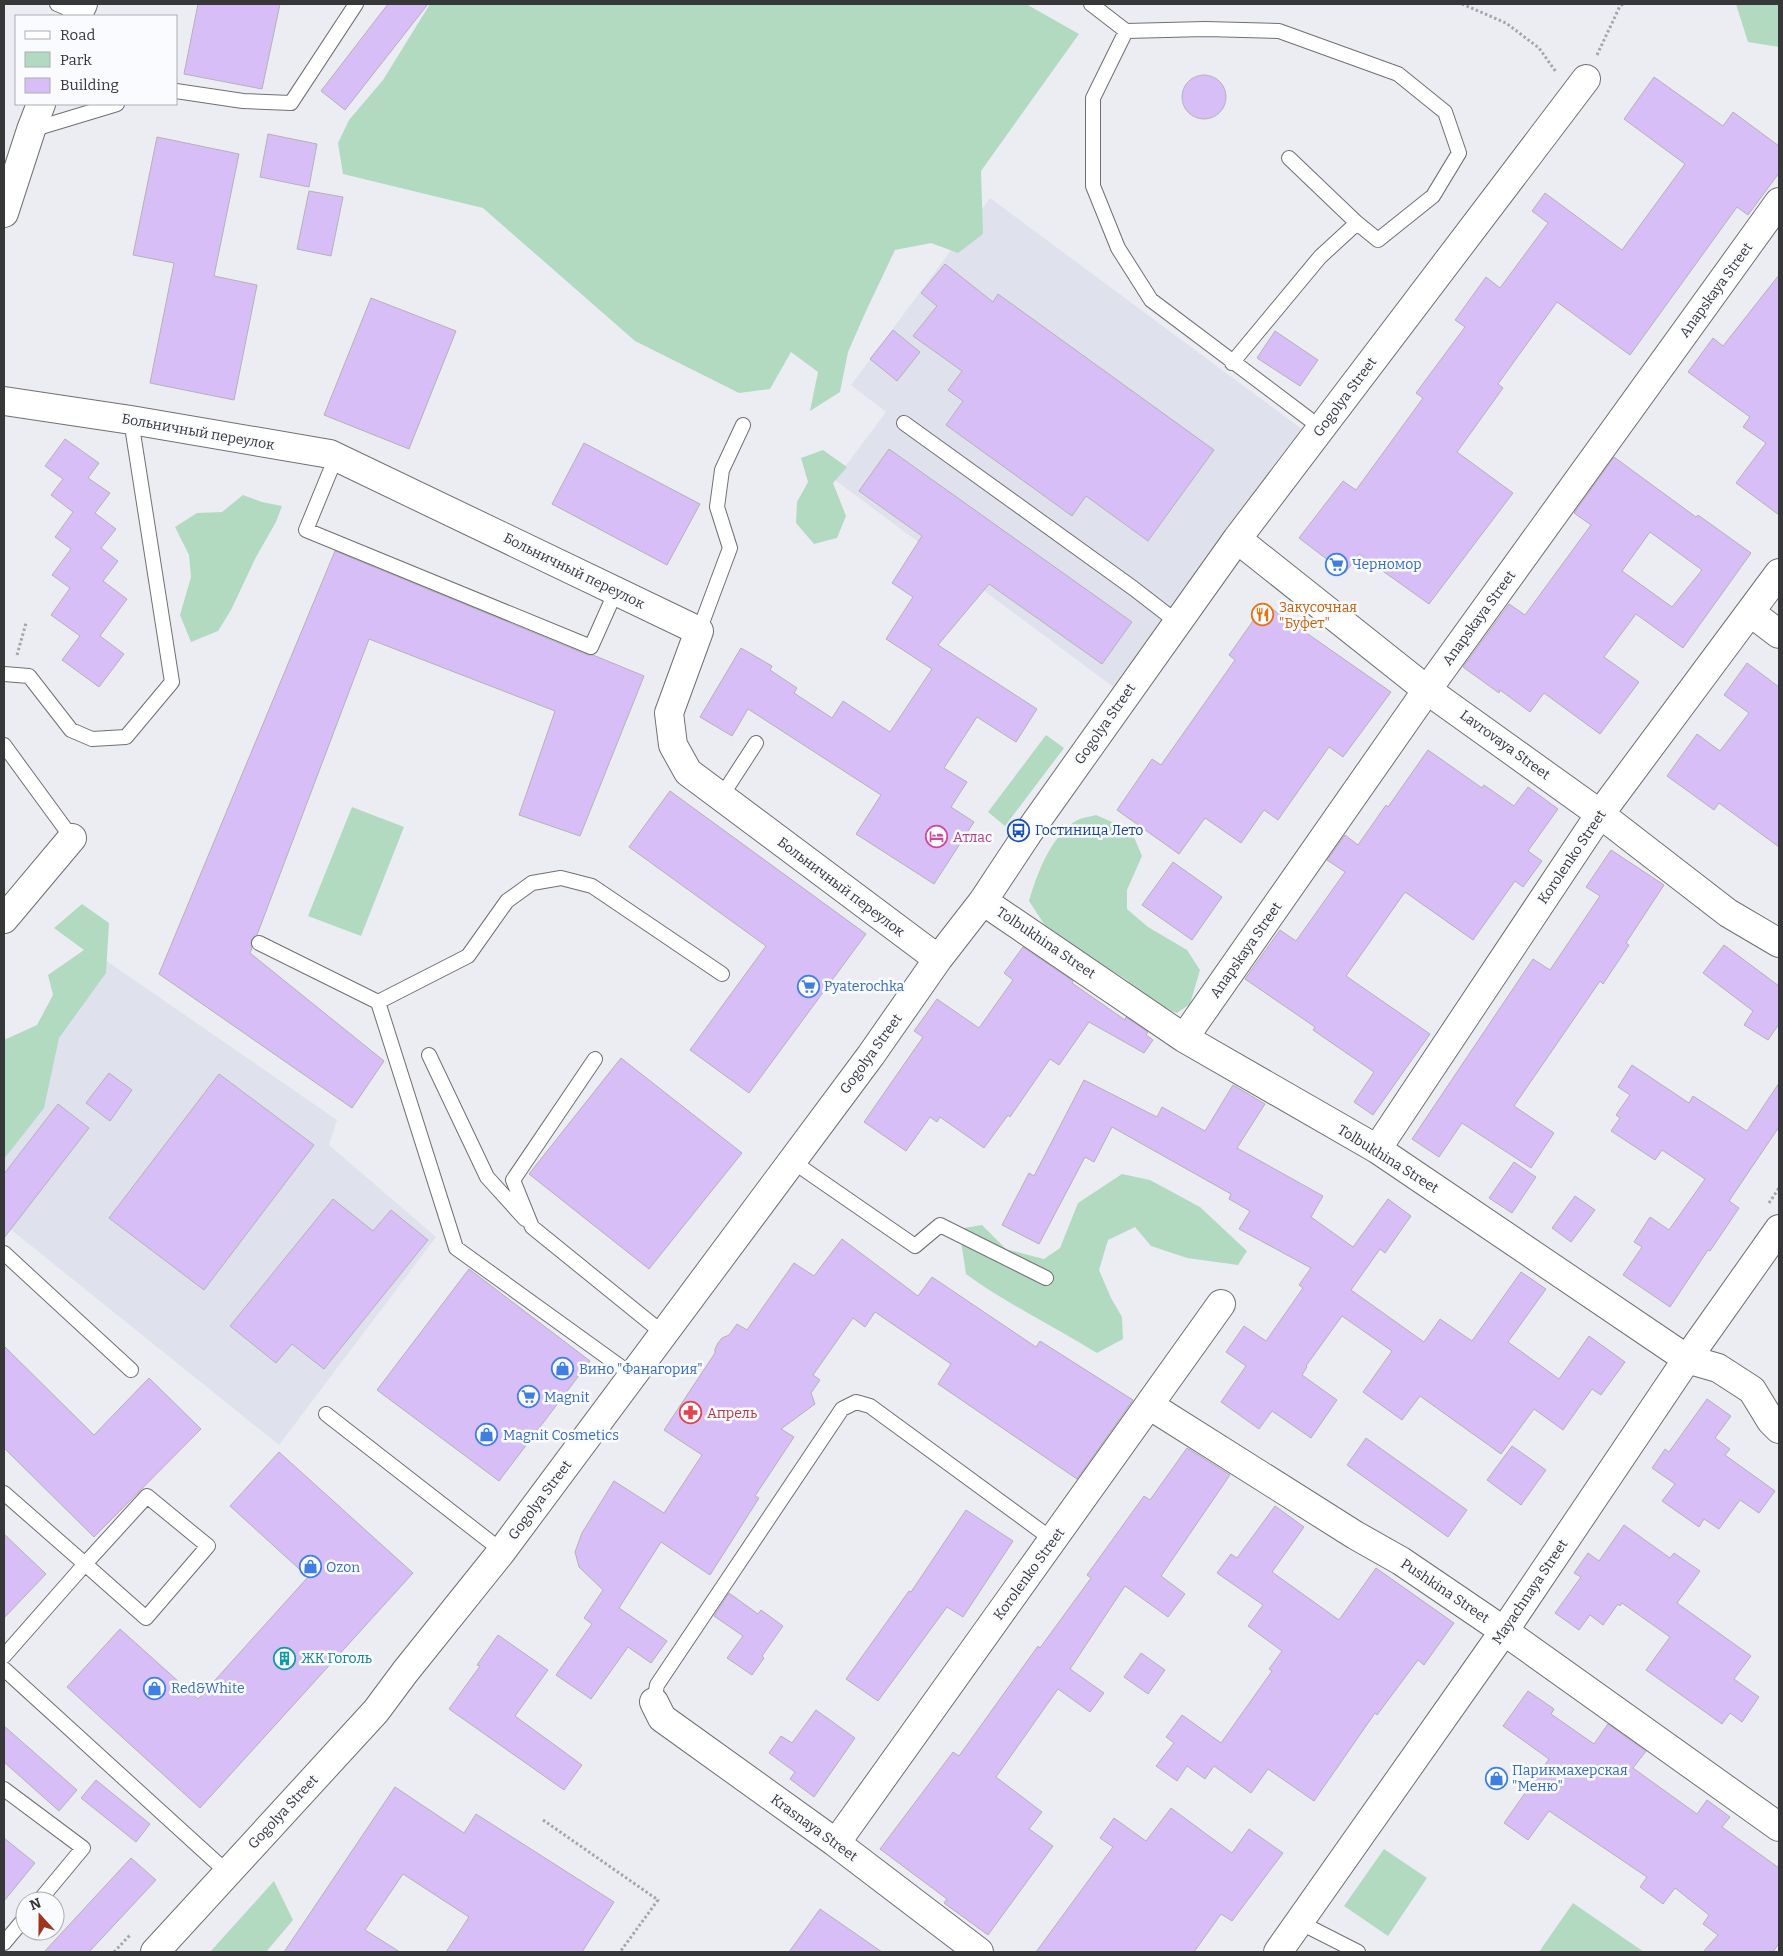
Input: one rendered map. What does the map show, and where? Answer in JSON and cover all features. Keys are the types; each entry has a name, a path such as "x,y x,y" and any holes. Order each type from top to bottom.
{"street":[{"name":"Gogolya Street","path":"154,1952 376,1711 404,1672 502,1551 871,1055 983,900 1237,539 1580,87"},
{"path":"4,213 41,105"},
{"name":"Anapskaya Street","path":"1184,1038 1428,690 1779,202"},
{"name":"Больничный переулок","path":"4,402 131,420 330,454 699,631 669,713 673,745 688,772 938,960"},
{"name":"Lavrovaya Street","path":"1237,539 1428,690 1600,814 1728,913 1779,942"},
{"name":"Korolenko Street","path":"1377,1149 1600,814 1779,573"},
{"path":"1750,612 1779,634"},
{"path":"4,919 72,838"},
{"name":"Tolbukhina Street","path":"983,900 1184,1038 1377,1149 1687,1359 1718,1368 1752,1390 1771,1421 1779,1429"},
{"name":"Mayachnaya Street","path":"1278,1952 1504,1631 1687,1359 1779,1229"},
{"name":"Korolenko Street","path":"836,1844 1221,1304"},
{"name":"Pushkina Street","path":"1150,1405 1356,1535 1401,1561 1504,1631 1779,1827"},
{"name":"Krasnaya Street","path":"654,1702 662,1718 836,1844 978,1952"}],"lane":[{"path":"178,91 243,101 291,103 356,4"},
{"path":"1091,4 1126,31 1205,29 1280,31 1398,74 1445,112 1459,153 1433,196 1378,240 1357,223 1289,158"},
{"path":"1126,31 1094,98 1094,186 1118,248 1151,300 1232,363 1321,428"},
{"path":"31,130 114,105"},
{"path":"1232,363 1320,257 1357,223"},
{"path":"7,674 29,676 71,730 92,739 126,737 172,682 131,420"},
{"path":"904,423 1125,582 1177,622"},
{"path":"699,631 730,548 717,507 722,470 743,425"},
{"path":"336,458 306,530 591,647 616,591"},
{"path":"721,797 756,743"},
{"path":"4,745 72,838"},
{"path":"378,1002 468,956 507,901 532,883 561,878 592,886 722,974"},
{"path":"259,943 378,1002 456,1248 632,1376"},
{"path":"429,1055 487,1177 532,1227 664,1334"},
{"path":"532,1227 513,1180 595,1060"},
{"path":"792,1161 915,1246 940,1225 1046,1278"},
{"path":"4,1253 131,1370"},
{"path":"654,1702 656,1685 836,1417 842,1409 856,1402 870,1406 1054,1540"},
{"path":"326,1414 502,1551"},
{"path":"4,1494 85,1564 146,1618 208,1546 146,1496 85,1564 4,1656"},
{"path":"4,1669 228,1872"},
{"path":"4,1789 83,1848 47,1891"},
{"path":"1299,1922 1358,1952"},
{"path":"4,1943 15,1930"}],"path":[{"path":"1462,4 1506,23 1539,48 1580,87 1623,4"},
{"path":"7,674 26,623"},
{"path":"543,1820 658,1900 620,1952"}],"shaded area":[{"path":"990,198 1307,433 1116,689 835,480 886,412 851,385"},
{"path":"98,955 337,1120 329,1145 436,1237 279,1445 4,1224 4,1088"}],"green space":[{"path":"430,4 1026,4 1079,34 981,171 983,234 958,253 931,243 895,250 848,352 840,392 810,411 818,372 791,352 770,389 739,393 635,341 483,208 343,174 338,143 349,120 383,80"},
{"path":"1736,4 1779,4 1779,47 1748,42"},
{"path":"823,450 847,467 833,483 846,516 837,538 814,544 796,523 797,502 808,482 801,458"},
{"path":"243,495 262,502 282,506 276,522 256,557 231,610 218,631 191,642 180,615 191,577 189,555 175,527 197,513 222,512"},
{"path":"1046,735 1064,748 1005,826 988,812"},
{"path":"352,807 404,827 361,936 308,916"},
{"path":"1096,815 1119,825 1134,837 1142,856 1127,890 1127,909 1148,927 1187,950 1200,970 1190,1004 1177,1013 1147,1002 1127,980 1050,933 1029,901 1045,858 1065,829 1076,821"},
{"path":"82,904 109,923 106,973 59,1038 44,1108 4,1159 4,1040 37,1025 53,995 48,975 84,950 54,928"},
{"path":"1122,1174 1150,1180 1200,1207 1247,1251 1238,1265 1187,1258 1151,1246 1135,1227 1108,1240 1099,1270 1111,1298 1122,1317 1123,1339 1097,1353 1014,1305 966,1274 961,1241 964,1228 982,1225 1006,1249 1044,1259 1060,1248 1078,1203"},
{"path":"1384,1849 1427,1878 1388,1936 1344,1906"},
{"path":"274,1881 293,1920 266,1952 210,1952"},
{"path":"1573,1903 1644,1952 1539,1952"}],"building":[{"path":"198,4 280,4 262,89 184,74"},
{"path":"388,4 428,4 345,110 321,91"},
{"path":"1204,75 1216,79 1222,85 1226,97 1222,109 1216,115 1204,119 1192,115 1186,109 1182,97 1186,85 1192,79"},
{"path":"1654,77 1723,126 1733,112 1779,146 1779,173 1748,215 1737,207 1630,355 1557,302 1498,384 1503,388 1457,452 1513,493 1429,604 1359,554 1345,573 1299,538 1343,481 1356,490 1423,398 1416,393 1465,327 1455,320 1486,277 1500,288 1548,223 1532,211 1545,193 1622,250 1685,164 1624,119"},
{"path":"268,134 317,144 309,187 260,177"},
{"path":"157,137 239,154 214,276 257,285 234,400 150,383 174,263 133,255"},
{"path":"309,191 343,197 331,256 297,249"},
{"path":"945,264 993,302 998,294 1214,450 1148,541 1086,496 1072,516 946,425 963,401 948,390 962,371 913,336 937,306 921,293"},
{"path":"1779,275 1779,515 1736,483 1766,443 1743,427 1750,417 1688,372 1713,338 1723,346"},
{"path":"371,298 456,331 409,449 324,415"},
{"path":"893,330 920,352 897,381 870,359"},
{"path":"1275,331 1318,360 1300,386 1257,358"},
{"path":"65,439 99,463 88,478 110,493 95,513 116,529 101,548 118,561 103,581 127,599 100,636 124,654 99,687 62,660 80,636 51,615 70,588 52,575 71,549 55,537 73,512 51,495 63,479 45,466"},
{"path":"584,443 700,504 667,565 552,504"},
{"path":"889,449 1132,622 1102,664 989,584 938,645 1037,709 1016,742 977,717 944,768 967,782 951,807 974,822 934,884 856,834 881,795 748,709 732,736 700,717 741,648 772,666 770,670 797,688 794,693 832,718 843,701 890,732 932,669 886,639 913,597 892,583 922,536 859,491"},
{"path":"1614,457 1696,517 1698,515 1751,553 1683,648 1636,614 1604,657 1639,682 1600,734 1544,693 1530,712 1500,690 1499,693 1463,667 1509,604 1525,615 1591,525 1574,513","holes":["1650,532 1702,570 1672,607 1622,571"]},
{"path":"335,551 588,655 593,655 644,676 580,836 519,815 555,711 369,639 257,935 251,940 252,948 250,953 384,1061 352,1108 159,974"},
{"path":"1265,604 1391,692 1343,757 1329,747 1278,820 1264,810 1241,843 1205,818 1179,854 1117,810 1152,759 1161,765 1235,660 1229,655"},
{"path":"1747,663 1779,687 1779,847 1719,803 1714,810 1667,776 1697,734 1720,751 1749,713 1724,695"},
{"path":"1428,750 1482,788 1484,785 1514,806 1528,787 1558,809 1528,851 1542,861 1523,887 1515,881 1473,940 1405,892 1346,976 1430,1034 1373,1115 1354,1102 1374,1072 1313,1030 1315,1027 1245,979 1280,930 1296,941 1345,872 1327,860 1345,835 1358,845 1386,805 1388,807"},
{"path":"670,791 866,934 749,1093 690,1050 766,946 629,847"},
{"path":"1611,850 1664,885 1626,943 1629,945 1603,984 1600,981 1514,1106 1554,1133 1531,1168 1462,1123 1439,1157 1412,1139 1533,959 1550,970 1600,896 1586,887"},
{"path":"1173,862 1222,897 1192,940 1142,905"},
{"path":"1724,945 1779,986 1779,1024 1768,1040 1744,1025 1753,1011 1703,973"},
{"path":"1023,947 1125,1020 1126,1017 1148,1032 1146,1035 1153,1040 1144,1053 1089,1022 1059,1065 1050,1059 1010,1117 1008,1115 984,1148 940,1117 937,1122 930,1117 906,1151 864,1122 923,1037 914,1031 937,999 979,1028 1013,980 1004,973"},
{"path":"621,1058 742,1153 649,1269 529,1174"},
{"path":"1632,1065 1689,1103 1693,1096 1747,1131 1779,1083 1779,1127 1729,1201 1739,1208 1670,1307 1623,1275 1642,1247 1634,1242 1650,1217 1669,1230 1705,1179 1662,1150 1655,1160 1611,1131 1620,1118 1616,1115 1630,1095 1618,1087"},
{"path":"109,1073 132,1090 110,1121 86,1103"},
{"path":"219,1074 314,1145 204,1290 109,1218"},
{"path":"1084,1080 1157,1117 1162,1107 1205,1131 1233,1085 1265,1104 1237,1148 1323,1196 1311,1217 1353,1247 1388,1199 1411,1216 1385,1253 1380,1249 1351,1290 1424,1342 1440,1319 1472,1341 1521,1272 1546,1289 1508,1342 1559,1379 1589,1336 1625,1362 1601,1395 1592,1389 1563,1430 1534,1409 1501,1454 1420,1396 1402,1420 1363,1392 1392,1351 1342,1316 1306,1366 1302,1375 1337,1400 1311,1438 1272,1411 1259,1429 1221,1402 1246,1366 1226,1352 1244,1326 1266,1341 1303,1288 1299,1285 1311,1268 1239,1229 1250,1211 1229,1199 1231,1194 1112,1127 1094,1162 1085,1157 1039,1244 1002,1225 1029,1173 1034,1176"},
{"path":"58,1104 89,1128 4,1238 4,1174"},
{"path":"1514,1162 1536,1177 1512,1213 1489,1198"},
{"path":"1575,1196 1595,1210 1571,1242 1552,1228"},
{"path":"333,1199 373,1231 391,1210 428,1240 324,1369 292,1344 276,1363 230,1326"},
{"path":"842,1239 918,1296 932,1277 1036,1347 1040,1341 1133,1400 1077,1479 938,1384 951,1364 875,1312 865,1327 853,1318 813,1375 820,1380 811,1393 815,1404 781,1429 794,1437 755,1496 759,1498 710,1575 661,1542 619,1608 667,1641 651,1663 628,1647 591,1699 556,1675 592,1624 584,1618 603,1590 579,1567 575,1552 582,1533 614,1481 664,1513 702,1455 664,1430 715,1353 718,1343 722,1338 729,1335 737,1324 747,1330 794,1263 814,1276"},
{"path":"469,1269 590,1361 499,1481 377,1390"},
{"path":"4,1346 94,1435 149,1378 201,1429 94,1537 4,1448"},
{"path":"1707,1399 1731,1416 1715,1438 1730,1449 1725,1455 1775,1491 1759,1513 1740,1500 1719,1529 1704,1519 1699,1527 1662,1501 1675,1484 1652,1468 1665,1449 1669,1452"},
{"path":"1366,1438 1467,1510 1448,1537 1347,1465"},
{"path":"1512,1446 1546,1470 1521,1505 1487,1480"},
{"path":"1187,1448 1230,1475 1161,1576 1185,1594 1168,1617 1125,1586 1070,1669 1104,1693 1090,1712 1058,1689 996,1777 1042,1812 1029,1829 1053,1846 988,1935 944,1903 947,1899 880,1849 953,1752 959,1756 1038,1646 1040,1648 1091,1578 1087,1575 1144,1496 1150,1500"},
{"name":"ЖК Гоголь","path":"279,1452 413,1573 200,1808 67,1687 120,1629 198,1699 308,1577 230,1506"},
{"path":"1275,1506 1304,1527 1272,1572 1339,1620 1376,1568 1454,1623 1424,1665 1418,1660 1377,1715 1375,1713 1314,1801 1268,1769 1251,1793 1214,1766 1205,1779 1187,1766 1177,1781 1156,1766 1174,1743 1166,1737 1182,1715 1221,1743 1272,1671 1269,1669 1282,1651 1248,1626 1263,1605 1217,1573 1231,1554 1237,1558"},
{"path":"966,1510 1013,1541 963,1617 947,1607 878,1701 846,1679 909,1591 911,1592"},
{"path":"1624,1525 1670,1558 1674,1553 1700,1571 1677,1603 1751,1656 1734,1679 1759,1697 1742,1722 1730,1713 1722,1724 1646,1670 1670,1637 1622,1603 1620,1606 1618,1604 1603,1625 1590,1615 1579,1630 1555,1613 1581,1577 1574,1573 1588,1553 1599,1561"},
{"path":"4,1534 46,1574 4,1618"},
{"path":"729,1593 758,1614 761,1610 783,1626 762,1656 764,1658 752,1675 727,1658 743,1636 714,1616"},
{"path":"498,1635 548,1670 515,1716 582,1765 564,1790 449,1709 480,1666 477,1665"},
{"path":"1141,1653 1165,1670 1148,1694 1124,1677"},
{"path":"1528,1691 1554,1709 1551,1714 1594,1744 1608,1724 1646,1751 1633,1768 1697,1814 1707,1800 1730,1817 1722,1827 1779,1868 1779,1943 1773,1952 1703,1952 1718,1935 1703,1924 1709,1915 1675,1888 1663,1904 1640,1887 1647,1877 1549,1811 1528,1840 1504,1823 1549,1759 1503,1726"},
{"path":"816,1710 855,1738 814,1797 790,1779 795,1772 769,1753 781,1736 792,1743"},
{"path":"4,1726 77,1790 59,1811 4,1762"},
{"path":"96,1780 150,1824 136,1842 81,1798"},
{"path":"395,1787 464,1833 476,1814 614,1902 582,1952 446,1952 469,1917 403,1874 365,1930 400,1952 284,1952"},
{"path":"1171,1808 1232,1853 1249,1829 1283,1853 1232,1921 1221,1914 1194,1952 1036,1952 1113,1847 1100,1838 1114,1818 1146,1841"},
{"path":"4,1838 35,1863 4,1901"},
{"path":"131,1858 156,1880 89,1952 44,1952 54,1941 65,1941 65,1929"},
{"path":"820,1909 882,1952 789,1952"}],"place":[{"name":"Черномор","path":"1336,564"},
{"name":"Закусочная \"Буфет\"","path":"1263,615"},
{"name":"Гостиница Лето","path":"1019,830"},
{"name":"Атлас","path":"937,837"},
{"name":"Pyaterochka","path":"808,986"},
{"name":"Вино \"Фанагория\"","path":"563,1369"},
{"name":"Magnit","path":"528,1397"},
{"name":"Апрель","path":"691,1413"},
{"name":"Magnit Cosmetics","path":"487,1435"},
{"name":"Ozon","path":"310,1567"},
{"name":"ЖК Гоголь","path":"285,1658"},
{"name":"Red&White","path":"155,1688"},
{"name":"Парикмахерская \"Меню\"","path":"1496,1778"}]}
